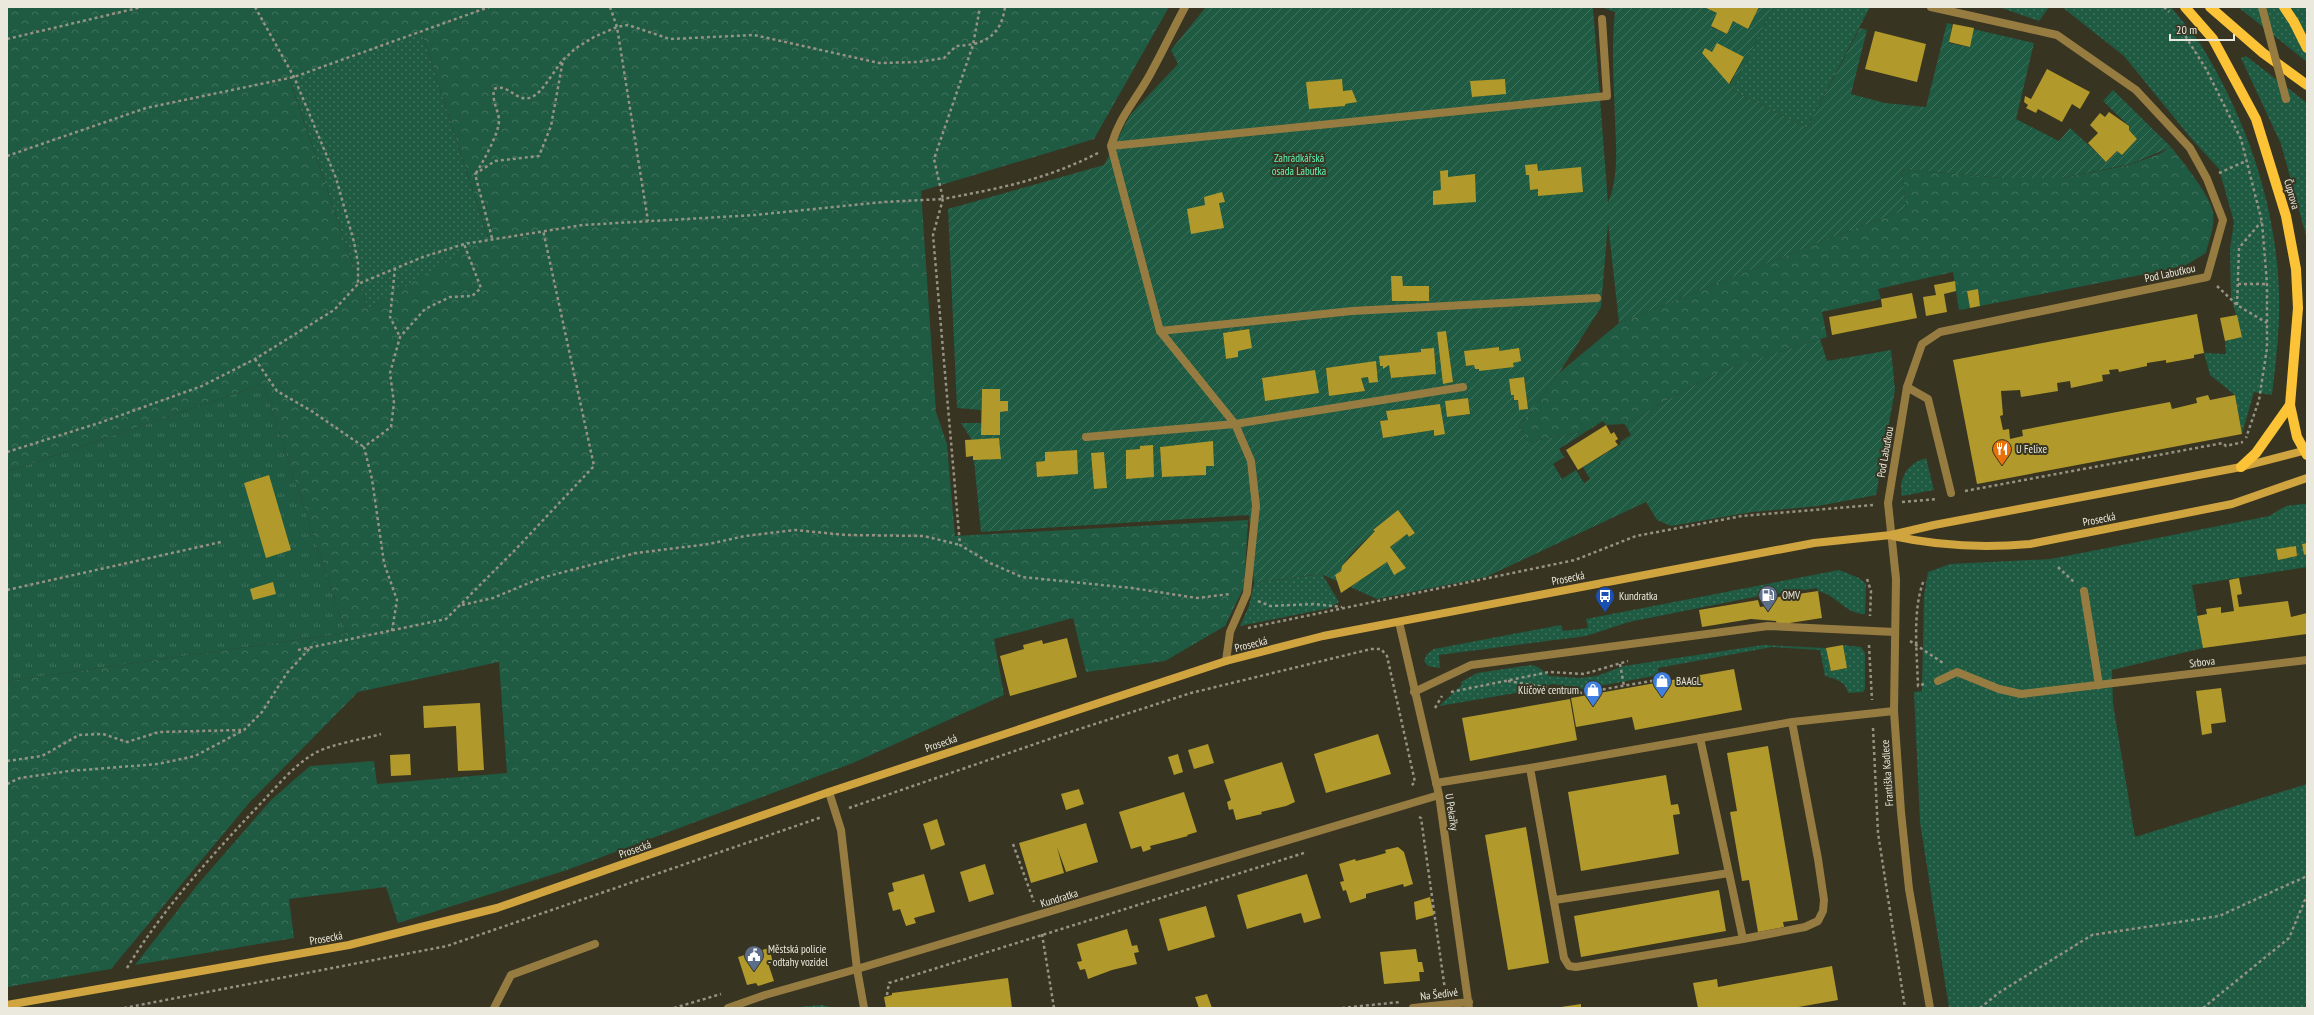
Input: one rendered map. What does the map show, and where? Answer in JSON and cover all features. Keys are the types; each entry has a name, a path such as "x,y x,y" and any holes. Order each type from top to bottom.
{"main road":[{"name":"Čuprova","path":"2185,7 2213,39 2256,119 2286,216 2296,269 2298,308 2290,405 2293,426 2306,452"},
{"path":"2210,7 2263,53 2307,85"},
{"path":"2220,7 2263,53"},
{"path":"2284,7 2294,22 2307,48"},
{"path":"2241,467 2256,453 2290,405"},
{"name":"Prosecká","path":"7,1005 349,945 497,908 829,792 1226,661 1323,636 1814,543 1891,535 1934,525 2241,467 2306,452"},
{"name":"Prosecká","path":"1891,535 1923,543 1949,545 2004,546 2030,544 2232,504 2307,478"}],"street":[{"path":"1185,7 1147,80 1126,110 1117,127 1111,146 1160,331 1235,424 1251,461 1256,506 1247,592 1230,632 1226,661"},
{"name":"Pod Labuťkou","path":"1891,535 1888,504 1907,387 1922,344 1940,332 2207,277 2223,220 2207,179 2190,148 2136,90 2057,35 1931,7"},
{"path":"2262,7 2286,99"},
{"path":"1111,146 1607,96 1602,19"},
{"path":"1160,331 1352,311 1597,298"},
{"path":"1086,437 1235,424 1463,387"},
{"path":"1907,387 1928,399 1950,493"},
{"name":"Františka Kadlece","path":"1891,535 1896,579 1894,711 1901,812 1909,890 1930,1008"},
{"path":"2084,591 2099,685"},
{"name":"U Pekařky","path":"1399,622 1439,795 1469,1005"},
{"path":"1414,692 1471,665 1768,626 1869,629 1895,632"},
{"name":"Srbova","path":"1956,672 1999,689 2021,694 2307,660"},
{"path":"1938,681 1956,672"},
{"path":"1436,783 1792,722 1872,712 1894,711"},
{"path":"1530,768 1555,900 1564,958 1569,966 1576,967 1743,939 1805,927 1818,921 1823,911 1824,900 1818,859 1792,722"},
{"path":"1700,738 1743,939"},
{"path":"829,792 841,830 857,969 864,1008"},
{"name":"Kundratka","path":"728,1008 765,995 857,969 1439,795"},
{"path":"1555,900 1729,873"},
{"path":"494,1008 511,974 595,944"},
{"name":"Na Šedivé","path":"1413,1008 1469,1005"}],"path":[{"path":"7,39 142,7"},
{"path":"255,7 294,77 336,178 354,242 358,263 358,284"},
{"path":"7,156 146,108 294,77 489,7"},
{"path":"610,7 617,27 648,221"},
{"path":"960,545 933,235 943,199 934,159 972,45 980,7"},
{"path":"492,238 475,174 490,150 499,120 492,99 494,89 500,86 506,87 515,96 522,98 531,96 540,90 563,60 576,48 594,36 617,27 628,25 670,39 754,35 879,63 918,62 944,58 956,46 972,45 990,38 1004,16 1005,7"},
{"path":"2164,7 2171,15"},
{"path":"1243,630 1575,560 1636,536 1742,516 1888,504 1941,498 1950,493 2223,443 2226,446 2244,441 2259,400 2267,348 2267,284 2262,222 2241,139 2206,69 2175,21"},
{"path":"475,174 495,161 539,156 551,126 563,60"},
{"path":"7,452 102,422 202,386 255,359 334,310 358,284 394,268 464,244 492,238 583,225 755,215 883,202 943,199 1020,184 1070,167 1111,146"},
{"path":"2207,179 2246,161"},
{"path":"2237,305 2238,248 2262,222"},
{"path":"298,650 446,619 515,550 594,466 543,230"},
{"path":"364,447 391,426 394,404 390,374 400,337 425,309 450,297 472,296 481,288 464,244"},
{"path":"394,268 390,317 400,337"},
{"path":"2207,277 2237,305 2268,323"},
{"path":"2238,284 2267,284"},
{"path":"255,359 277,391 310,410 364,447 372,479 384,564 397,600 392,631"},
{"path":"460,605 493,598 541,578 636,553 708,544 745,536 795,530 846,535 924,536 960,545 990,563 1022,577 1132,588 1197,598 1247,592 1260,603 1270,606 1321,604 1344,608"},
{"path":"7,590 221,542"},
{"path":"2058,567 2084,591"},
{"path":"1867,579 1871,591 1869,646 1878,833 1905,1008"},
{"path":"1918,686 1917,645 1919,593 1924,580"},
{"path":"1895,632 1956,672"},
{"path":"1863,645 1869,646"},
{"path":"7,784 20,778 158,764 195,756 244,730 262,712 287,674 310,648"},
{"path":"124,1008 447,946 1067,733 1191,693 1371,649 1381,649 1387,656 1415,782 1406,790"},
{"path":"1450,693 1549,672 1584,674 1634,660"},
{"path":"1620,664 1624,686"},
{"path":"1507,681 1582,693 1657,680"},
{"path":"1437,714 1435,707 1443,694"},
{"path":"7,761 42,756 79,735 103,734 127,742 159,732 244,730"},
{"path":"117,986 142,943 188,885 241,824 294,769 317,752 381,734"},
{"path":"1412,819 1419,816 1422,818 1445,993"},
{"path":"887,995 889,983 1306,852"},
{"path":"1980,1008 2000,992 2092,936 2219,916 2307,876"},
{"path":"2203,1008 2289,938 2307,895"},
{"path":"674,1008 725,993"},
{"path":"1342,1008 1405,1001"}],"green space":[{"path":"7,7 1169,7 1094,139 921,191 936,412 947,444 955,536 1248,520 1244,587 1225,626 1165,661 1086,672 1073,618 994,639 1004,695 853,763 567,870 398,923 386,887 289,899 294,938 135,965 199,883 271,800 310,766 374,761 377,784 507,773 499,662 358,692 249,803 111,969 7,987 7,681 346,633 263,384 7,472","holes":["422,33 488,237 368,309 290,81"]},
{"name":"Zahrádkářská osada Labuťka","path":"1206,7 1593,7 1608,203 1614,183 1616,162 1613,52 1615,12 1601,7 1704,7 1717,13 1711,27 1727,34 1733,21 1748,29 1759,7 1773,7 1732,90 1807,128 1860,28 1867,30 1851,94 1885,103 1926,107 1947,23 1952,24 1949,43 1969,47 1973,29 2034,43 2016,119 2059,141 2070,128 2107,162 2117,151 2122,155 2137,139 2129,130 2129,126 2103,101 2113,90 2171,147 2131,164 2061,178 2002,178 1902,169 1906,210 1837,235 1619,323 1608,223 1601,307 1559,373 1519,426 1529,442 1587,431 1559,449 1564,457 1553,464 1562,479 1576,470 1584,483 1590,479 1583,467 1621,444 1620,442 1631,435 1625,424 1720,371 1820,339 1827,361 1891,350 1895,390 1876,495 1818,506 1752,512 1671,526 1657,520 1646,502 1486,577 1377,599 1350,587 1387,562 1394,574 1405,568 1390,547 1407,534 1409,537 1415,533 1398,510 1374,529 1375,531 1350,556 1342,567 1341,571 1335,575 1337,581 1321,574 1254,583 1249,515 981,532 972,440 961,423 982,423 1000,435 1000,412 1008,411 1008,401 1000,401 1000,389 982,389 981,410 957,408 948,209 1104,165 1130,115 1178,64 1171,50","holes":["1705,48 1712,52 1744,57 1730,84 1702,53","1249,329 1238,351 1238,357 1227,359 1223,333","1446,331 1453,382 1444,384 1437,332","1499,347 1499,351 1513,363 1514,367 1479,370 1474,365 1466,366 1464,351","1434,348 1436,374 1391,378 1389,365 1383,369 1383,366 1380,366 1379,356 1421,352 1421,349","1376,362 1378,382 1369,383 1368,377 1361,378 1365,391 1329,396 1326,368","1315,370 1318,393 1265,401 1262,378","1524,377 1528,409 1519,410 1518,400 1514,400 1514,395 1511,395 1509,379","1468,398 1470,414 1447,417 1445,401","1440,404 1444,434 1434,436 1434,430 1383,438 1380,421 1388,420 1386,411","1213,442 1214,465 1206,466 1206,475 1162,477 1160,447","1140,446 1153,446 1127,478 1126,450 1140,449","1076,450 1077,474 1037,477 1036,462 1045,461 1045,452","1104,452 1106,488 1094,489 1091,453"]},
{"path":"1773,7 1870,7 1807,128 1732,90"},
{"path":"1999,7 2049,7 2039,21"},
{"path":"2062,7 2171,7 2201,45 2232,103 2245,134 2266,197 2277,262 2279,295 2279,320 2272,395 2254,392 2242,434 2235,395 2210,375 2204,353 2226,354 2225,341 2242,337 2231,297 2230,249 2234,222 2219,169 2190,137 2124,56"},
{"path":"2238,7 2307,7 2307,62"},
{"path":"422,33 488,238 368,309 290,80"},
{"path":"2246,56 2307,103 2307,239 2281,144 2241,58"},
{"path":"2171,147 2202,189 2213,213 2212,228 2206,253 2186,265 1980,306 1978,289 1967,291 1970,308 1959,310 1953,272 1878,289 1881,299 1822,312 1827,337 1720,371 1625,424 1606,425 1603,421 1587,431 1529,442 1519,426 1559,373 1619,323 1837,235 1906,210 1902,169 2002,178 2061,178 2129,165 2159,154"},
{"path":"263,384 346,633 7,681 7,472"},
{"path":"1926,458 1934,490 1902,496 1901,489 1903,477 1909,467"},
{"path":"2307,504 2307,543 2302,544 2304,555 2307,554 2307,567 2192,585 2203,648 2112,670 2113,704 2135,837 2307,784 2307,1008 1949,1008 1920,822 1914,692 1922,691 1924,595 1928,572 1950,564 2051,559 2269,516 2286,506","holes":["2296,546 2297,556 2279,559 2276,549"]},
{"path":"1839,570 1859,578 1866,584 1865,614 1846,608 1831,596 1818,591 1817,588 1759,596 1629,622 1586,636 1439,655 1440,668 1428,666 1424,661 1427,654 1434,649 1561,625 1563,631 1588,628 1586,619"},
{"path":"1322,574 1339,602 1330,608 1240,626 1249,606 1254,583"},
{"path":"1763,645 1826,648 1831,671 1847,668 1843,645 1861,647 1865,653 1865,689 1863,692 1848,693 1847,689 1842,683 1825,676 1820,650 1772,647 1658,668 1659,675 1583,689 1552,684 1533,690 1439,706 1462,685 1461,682 1477,673 1532,665 1538,667 1549,676 1580,678 1597,676 1624,666"},
{"path":"822,1005 835,1008 797,1008 799,1007"}],"building":[{"path":"1704,7 1759,7 1748,29 1733,21 1727,34 1711,26 1717,13"},
{"path":"1953,24 1974,28 1970,47 1949,42"},
{"path":"1875,31 1926,44 1917,82 1865,69"},
{"path":"1717,43 1744,57 1729,84 1702,53 1705,48 1712,52"},
{"path":"2047,69 2090,92 2080,109 2072,104 2062,122 2038,109 2036,113 2026,108 2028,105 2024,102 2025,96 2031,99"},
{"path":"1342,79 1343,91 1352,90 1357,102 1345,104 1345,106 1309,109 1306,82"},
{"path":"1505,79 1506,94 1472,97 1470,81"},
{"path":"2109,112 2129,126 2129,130 2137,139 2122,155 2117,151 2106,162 2088,143 2098,133 2090,125 2100,113 2105,117"},
{"path":"1537,164 1538,171 1581,167 1583,192 1538,196 1538,189 1530,190 1529,175 1526,175 1525,165"},
{"path":"1448,170 1448,177 1475,174 1476,202 1433,205 1433,191 1441,190 1440,171"},
{"path":"1222,192 1225,202 1219,203 1224,228 1191,234 1187,209 1205,205 1204,197"},
{"path":"1391,276 1402,276 1403,286 1429,286 1429,301 1392,301"},
{"path":"1955,281 1956,291 1944,294 1947,312 1926,316 1923,297 1936,295 1934,285"},
{"path":"1978,289 1980,306 1970,308 1967,291"},
{"path":"1912,293 1917,318 1832,335 1829,317 1882,307 1881,299"},
{"path":"2197,314 2204,353 2194,355 2194,358 2166,363 2166,360 2147,363 2147,366 2119,372 2118,369 2109,370 2110,374 2102,375 2103,381 2071,388 2070,381 2057,383 2058,391 2021,397 2020,390 2001,391 2003,415 2000,416 2003,430 2009,429 2010,439 2023,436 2022,430 2170,402 2172,409 2197,403 2196,398 2208,395 2210,400 2235,395 2242,434 1977,484 1953,360"},
{"path":"2237,315 2242,337 2225,341 2220,318"},
{"path":"1249,329 1252,348 1238,351 1238,357 1226,359 1223,333"},
{"path":"1446,331 1453,382 1443,384 1437,332"},
{"path":"1499,347 1499,351 1519,348 1521,361 1513,363 1514,367 1479,371 1479,369 1475,369 1474,365 1466,366 1464,351"},
{"path":"1434,348 1436,374 1391,378 1389,365 1383,369 1383,366 1380,366 1379,356 1421,352 1421,349"},
{"path":"1376,361 1378,382 1369,383 1368,377 1361,378 1365,391 1329,396 1326,368"},
{"path":"1315,370 1319,393 1265,401 1262,378"},
{"path":"1524,377 1528,409 1519,410 1518,400 1514,400 1514,395 1511,395 1509,379"},
{"path":"982,389 1000,389 1000,401 1008,401 1008,411 1000,412 1000,435 981,435"},
{"path":"1468,398 1470,414 1447,417 1445,401"},
{"path":"1440,404 1445,434 1434,436 1434,430 1383,438 1380,421 1388,420 1386,411"},
{"path":"1606,425 1611,434 1614,432 1618,439 1615,441 1618,445 1578,470 1566,450"},
{"path":"999,438 1001,459 973,460 973,456 966,457 965,440"},
{"path":"1213,441 1214,466 1206,466 1206,475 1162,477 1160,447"},
{"path":"1153,445 1154,477 1126,479 1126,450 1140,449 1140,446"},
{"path":"1077,450 1078,474 1037,477 1036,462 1045,461 1045,452"},
{"path":"1104,452 1107,488 1094,489 1091,453"},
{"path":"269,475 291,550 266,558 244,483"},
{"path":"1398,510 1415,533 1409,537 1407,534 1390,547 1406,568 1394,575 1387,562 1341,593 1335,575 1341,571 1342,566 1375,531 1373,530"},
{"path":"2307,543 2307,554 2304,555 2302,544"},
{"path":"2296,546 2297,556 2278,560 2276,549"},
{"path":"2239,578 2242,594 2237,595 2239,607 2288,601 2291,617 2307,613 2307,634 2203,648 2197,616 2207,614 2206,609 2221,607 2221,613 2234,611 2229,580"},
{"path":"273,582 276,594 253,600 250,589"},
{"path":"1818,591 1822,618 1777,625 1776,621 1751,619 1702,627 1699,610 1758,600 1760,607 1773,605 1772,598"},
{"path":"1067,638 1077,677 1010,696 1000,656 1024,649 1023,645 1042,640 1043,644"},
{"path":"1843,645 1847,668 1831,671 1826,648"},
{"path":"1734,669 1742,710 1635,730 1632,717 1576,727 1571,698"},
{"path":"2221,688 2226,722 2211,724 2212,733 2202,735 2196,691"},
{"path":"1570,699 1577,740 1470,761 1462,718"},
{"path":"480,703 484,770 458,771 456,726 424,728 423,706"},
{"path":"1378,734 1391,774 1326,793 1314,754"},
{"path":"1208,744 1214,763 1194,769 1188,750"},
{"path":"1768,746 1798,920 1783,922 1784,927 1758,932 1749,880 1742,881 1730,812 1737,811 1727,753"},
{"path":"410,754 411,775 391,776 390,755"},
{"path":"1178,754 1183,772 1174,775 1168,757"},
{"path":"1282,762 1295,802 1286,806 1261,812 1262,814 1236,820 1233,809 1229,810 1227,802 1231,800 1224,780"},
{"path":"1666,775 1671,805 1678,804 1680,814 1673,815 1679,854 1581,871 1568,792"},
{"path":"1079,789 1084,804 1066,810 1061,794"},
{"path":"1184,792 1197,832 1187,835 1188,836 1150,846 1151,849 1143,852 1141,846 1131,849 1119,812"},
{"path":"937,819 945,845 931,850 923,824"},
{"path":"1086,823 1098,862 1066,872 1057,847 1064,873 1031,883 1019,843"},
{"path":"1526,827 1549,963 1508,970 1485,835"},
{"path":"1398,847 1404,852 1413,884 1404,887 1403,884 1366,894 1366,898 1350,903 1346,890 1343,891 1340,882 1344,881 1339,864 1355,859 1356,861 1386,853 1385,850"},
{"path":"985,864 994,894 969,902 960,872"},
{"path":"924,874 935,912 914,918 916,923 906,926 900,909 893,911 888,893 894,891 892,883"},
{"path":"1307,874 1321,918 1304,923 1301,913 1247,929 1237,895"},
{"path":"1719,890 1726,931 1581,957 1574,916"},
{"path":"1430,897 1434,915 1416,920 1414,902"},
{"path":"1206,906 1215,937 1168,951 1159,919"},
{"path":"1127,929 1132,946 1137,945 1139,952 1134,953 1137,964 1112,970 1088,979 1085,969 1080,970 1077,962 1082,961 1077,944"},
{"path":"769,948 773,962 768,963 774,981 758,986 756,983 747,985 738,957"},
{"path":"1416,949 1418,962 1422,962 1424,972 1419,972 1420,981 1384,984 1380,952"},
{"path":"1832,966 1838,1000 1793,1008 1698,1008 1693,983 1717,979 1718,987"},
{"path":"1008,978 1012,1008 886,1008 884,997 892,995 892,993"},
{"path":"1207,994 1212,1008 1199,1008 1195,997"},
{"path":"1581,1004 1581,1008 1561,1008 1561,1007"}],"place":[{"name":"U Felixe","path":"2002,466"},
{"name":"OMV","path":"1768,612"},
{"name":"Kundratka","path":"1605,613"},
{"name":"BAAGL","path":"1662,698"},
{"name":"Klíčové centrum","path":"1593,707"},
{"name":"Městská policie - odtahy vozidel","path":"754,972"}]}
